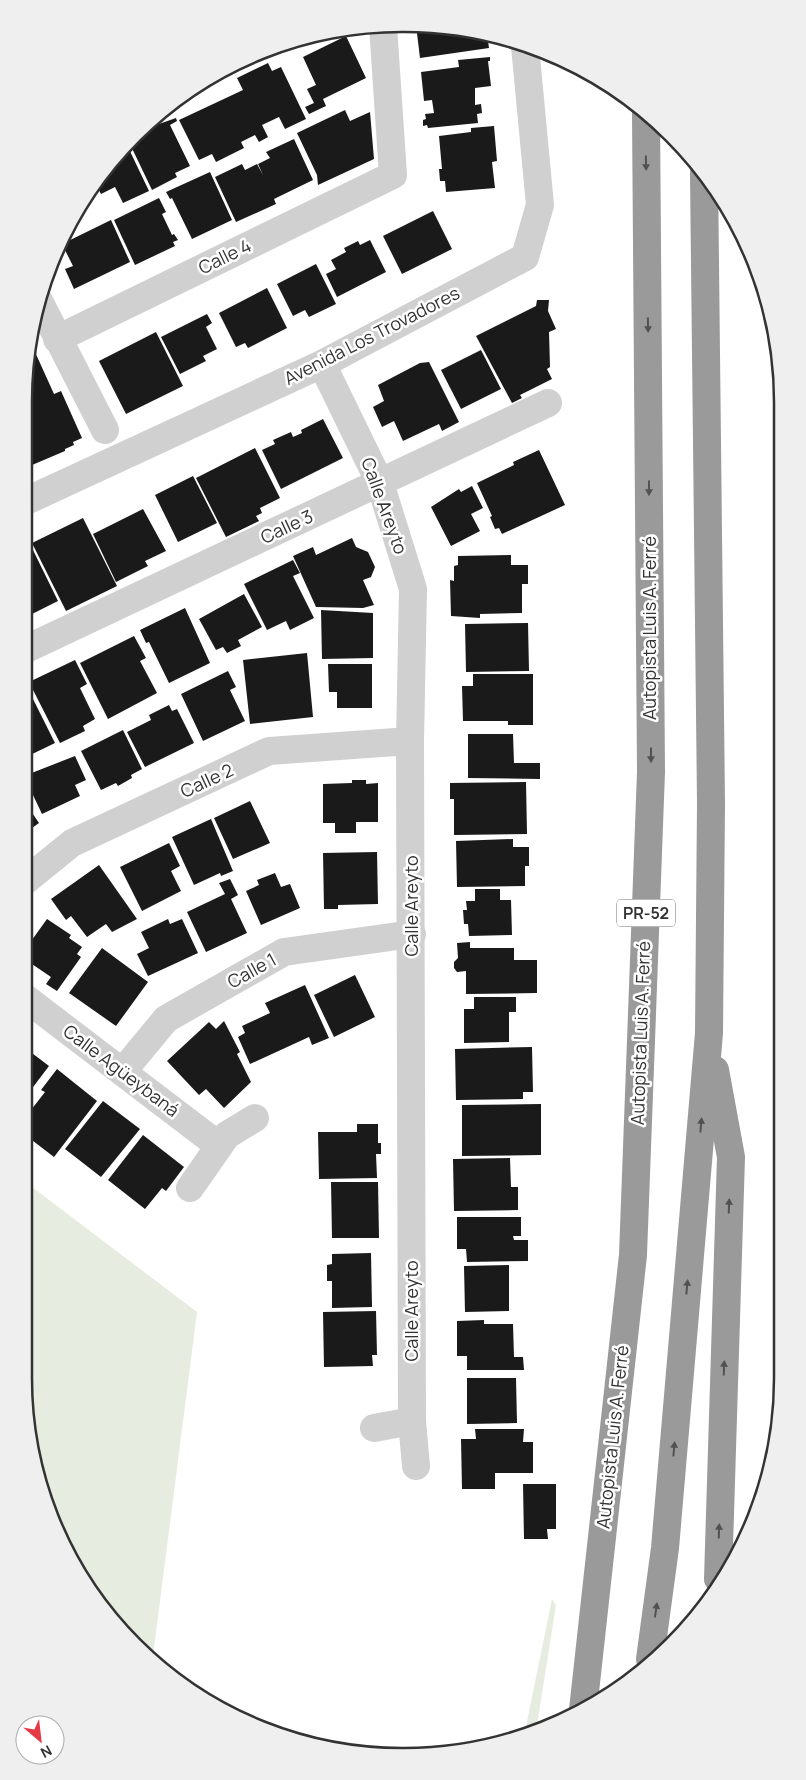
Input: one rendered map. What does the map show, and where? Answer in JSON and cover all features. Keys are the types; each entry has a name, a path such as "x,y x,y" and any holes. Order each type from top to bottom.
{"highway":[{"name":"Autopista Luis A. Ferré","path":"584,1700 633,1235 651,772 646,123"},
{"path":"651,1652 665,1548 709,1033 711,803 704,187"},
{"path":"709,1033 730,1157 718,1571"}],"street":[{"name":"Calle 4","path":"57,339 393,175 383,33"},
{"name":"Avenida Los Trovadores","path":"32,498 322,364 525,257 540,205 532,56"},
{"path":"44,311 57,339 105,430"},
{"name":"Calle Areyto","path":"322,364 380,483 412,589 410,741 412,1421 416,1466"},
{"name":"Calle 3","path":"32,646 548,402"},
{"name":"Calle 2","path":"32,876 72,843 269,751 410,741"},
{"name":"Calle 1","path":"123,1071 166,1019 284,952 412,934"},
{"name":"Calle Agüeybaná","path":"32,1004 123,1071 218,1146"},
{"path":"190,1188 227,1135 255,1118"},
{"path":"374,1428 412,1421"}],"shaded area":[{"path":"32,1187 197,1312 154,1651 109,1603 82,1562 61,1519 45,1473 33,1401"},
{"path":"552,1599 556,1605 537,1722 526,1726"}],"building":[{"path":"417,33 488,43 489,48 420,58"},
{"path":"347,37 366,78 323,99 326,106 309,114 305,107 314,103 307,89 316,85 303,57"},
{"path":"490,57 490,61 488,61 491,86 475,88 475,105 481,104 482,113 477,114 478,123 428,128 427,125 423,126 423,120 426,119 425,114 434,113 432,100 424,101 421,72 459,67 458,60"},
{"path":"268,63 272,71 281,67 306,119 285,129 279,117 262,125 268,137 259,142 255,135 241,142 244,148 216,162 212,154 199,160 179,120 243,90 237,78"},
{"path":"345,110 350,121 370,112 374,159 318,185 317,175 297,133"},
{"path":"176,118 177,121 170,125 190,166 175,173 177,177 152,190 133,150 159,124"},
{"path":"494,126 497,161 492,162 495,188 446,192 445,181 440,181 439,169 442,169 439,136 471,132 471,128"},
{"path":"294,139 313,180 274,199 276,204 236,222 215,177 242,164 245,170 257,164 263,175 258,164 270,158 266,152"},
{"path":"130,152 149,191 123,203 115,187 101,194 99,191 109,177"},
{"path":"210,172 232,220 192,239 172,198 170,199 166,192"},
{"path":"159,198 166,212 162,214 172,235 174,234 178,240 173,242 175,246 135,265 114,220"},
{"path":"433,211 452,249 402,274 383,236"},
{"path":"111,220 130,262 74,289 65,269 73,266 66,251 71,240"},
{"path":"370,240 386,272 337,297 326,274 336,269 331,260 346,252 344,248 358,241 360,245"},
{"path":"316,264 336,304 309,317 305,310 293,316 277,284"},
{"path":"267,288 287,328 248,348 245,343 236,347 219,313"},
{"path":"537,300 549,300 548,311 556,329 549,332 550,367 547,369 552,379 520,395 522,398 512,403 476,336 536,306"},
{"path":"207,314 212,323 206,327 217,349 203,356 206,361 180,374 161,337"},
{"path":"156,332 183,386 126,414 99,361"},
{"path":"481,350 501,389 461,409 441,370"},
{"path":"36,354 54,394 61,391 82,438 73,442 74,445 65,449 65,451 32,465 32,403"},
{"path":"429,362 459,422 442,431 439,424 403,441 394,421 382,427 373,407 384,401 378,385 420,363"},
{"path":"323,419 343,458 281,489 262,450 275,444 273,440 291,432 293,437 302,433 301,430"},
{"path":"255,448 280,498 260,508 262,513 256,516 259,521 226,537 196,478"},
{"path":"539,450 565,505 502,534 499,528 495,529 490,517 492,516 477,483 514,465 513,462"},
{"path":"193,476 217,523 178,542 155,495"},
{"path":"472,486 483,508 471,514 480,531 451,546 431,507 459,489 461,492"},
{"path":"143,509 166,551 145,561 148,566 116,582 93,534"},
{"path":"83,518 117,586 66,611 32,543"},
{"path":"352,538 356,547 368,552 375,567 371,577 363,580 374,605 363,608 316,607 293,556 313,547 316,555"},
{"path":"32,548 58,601 32,614"},
{"path":"511,555 511,565 528,565 528,584 522,584 522,613 480,614 480,618 451,616 450,580 454,581 454,566 458,565 458,556"},
{"path":"293,560 300,573 293,576 314,618 290,630 286,621 267,630 244,584"},
{"path":"244,594 262,627 238,640 241,646 227,653 223,647 216,650 199,619"},
{"path":"185,608 210,663 169,683 149,642 146,643 140,630"},
{"path":"321,610 373,613 373,658 322,659"},
{"path":"528,623 529,671 466,672 465,624"},
{"path":"134,636 146,658 140,661 157,693 108,719 80,663"},
{"path":"307,653 313,717 250,724 243,660"},
{"path":"75,660 87,684 80,688 95,719 83,726 85,731 60,743 32,688 32,681"},
{"path":"328,664 372,664 372,708 337,708 337,692 329,692"},
{"path":"228,671 236,687 230,690 245,721 203,741 181,694"},
{"path":"473,674 533,674 533,725 508,725 508,721 463,721 462,686 473,686"},
{"path":"32,697 55,743 32,754"},
{"path":"169,705 172,711 177,709 194,743 145,767 127,732 151,720 149,715"},
{"path":"123,730 142,769 131,775 132,778 118,786 116,783 101,790 81,751"},
{"path":"468,734 513,734 514,763 540,763 540,779 468,778"},
{"path":"75,756 86,780 75,785 80,796 42,814 32,793 32,773"},
{"path":"352,780 366,780 366,784 378,783 378,822 356,822 356,833 335,833 335,823 323,823 323,784 352,783"},
{"path":"526,782 527,834 454,835 454,799 450,799 450,783"},
{"path":"250,801 270,843 233,859 214,818"},
{"path":"32,813 39,823 32,828"},
{"path":"211,819 233,871 221,876 220,873 194,885 172,837"},
{"path":"513,839 513,847 529,847 529,866 525,866 525,886 457,887 456,841"},
{"path":"169,843 180,866 171,871 181,891 142,911 120,867"},
{"path":"377,852 378,904 338,905 338,909 324,909 323,853"},
{"path":"99,865 137,919 112,932 106,924 87,937 71,916 66,920 51,899"},
{"path":"275,873 281,887 290,884 300,908 261,925 246,891 259,885 257,880"},
{"path":"230,879 238,895 231,899 247,933 206,952 187,912 225,894 219,883"},
{"path":"475,889 500,889 500,900 511,900 512,935 469,936 468,924 464,924 463,910 467,910 466,901 475,901"},
{"path":"47,919 71,935 69,938 82,947 77,954 81,957 57,991 46,984 51,977 32,964 32,940"},
{"path":"168,919 170,924 182,919 198,953 148,976 137,954 149,948 141,932"},
{"path":"470,942 470,948 514,948 514,960 537,960 537,993 466,994 466,971 457,972 454,968 454,962 458,958 457,943"},
{"path":"102,948 148,982 116,1026 69,993"},
{"path":"355,975 375,1017 334,1037 314,995"},
{"path":"305,985 329,1038 312,1045 309,1037 250,1064 238,1037 245,1033 242,1026 270,1013 265,1003"},
{"path":"474,997 516,997 516,1012 509,1012 509,1042 464,1043 464,1009 474,1009"},
{"path":"224,1021 240,1052 237,1054 251,1082 224,1108 206,1089 199,1095 167,1061 209,1022 216,1029"},
{"path":"532,1047 533,1092 523,1092 523,1099 456,1100 455,1049"},
{"path":"32,1053 49,1066 32,1088"},
{"path":"57,1069 97,1101 54,1157 32,1140 32,1109 45,1092 41,1090"},
{"path":"103,1101 140,1129 101,1177 65,1149"},
{"path":"541,1104 541,1155 462,1156 462,1105"},
{"path":"357,1124 378,1124 378,1143 381,1143 381,1154 376,1154 377,1178 319,1179 318,1132 357,1132"},
{"path":"143,1135 184,1167 166,1191 162,1188 145,1209 108,1180"},
{"path":"510,1158 511,1187 518,1187 518,1210 454,1211 453,1159"},
{"path":"331,1182 378,1182 379,1238 332,1238"},
{"path":"457,1217 521,1217 521,1236 513,1236 514,1240 528,1240 528,1261 467,1262 466,1249 457,1249"},
{"path":"371,1253 372,1307 332,1308 332,1281 327,1281 327,1265 332,1264 332,1254"},
{"path":"509,1265 509,1311 465,1312 464,1266"},
{"path":"376,1311 377,1355 372,1355 373,1366 324,1367 323,1312"},
{"path":"484,1320 484,1324 513,1324 514,1357 523,1357 524,1370 467,1370 467,1356 457,1356 457,1321"},
{"path":"467,1378 516,1378 517,1423 467,1424"},
{"path":"475,1429 524,1429 523,1442 533,1442 533,1473 495,1473 495,1489 462,1489 461,1439 476,1439"},
{"path":"523,1484 556,1484 556,1529 547,1529 548,1539 524,1539"}]}
